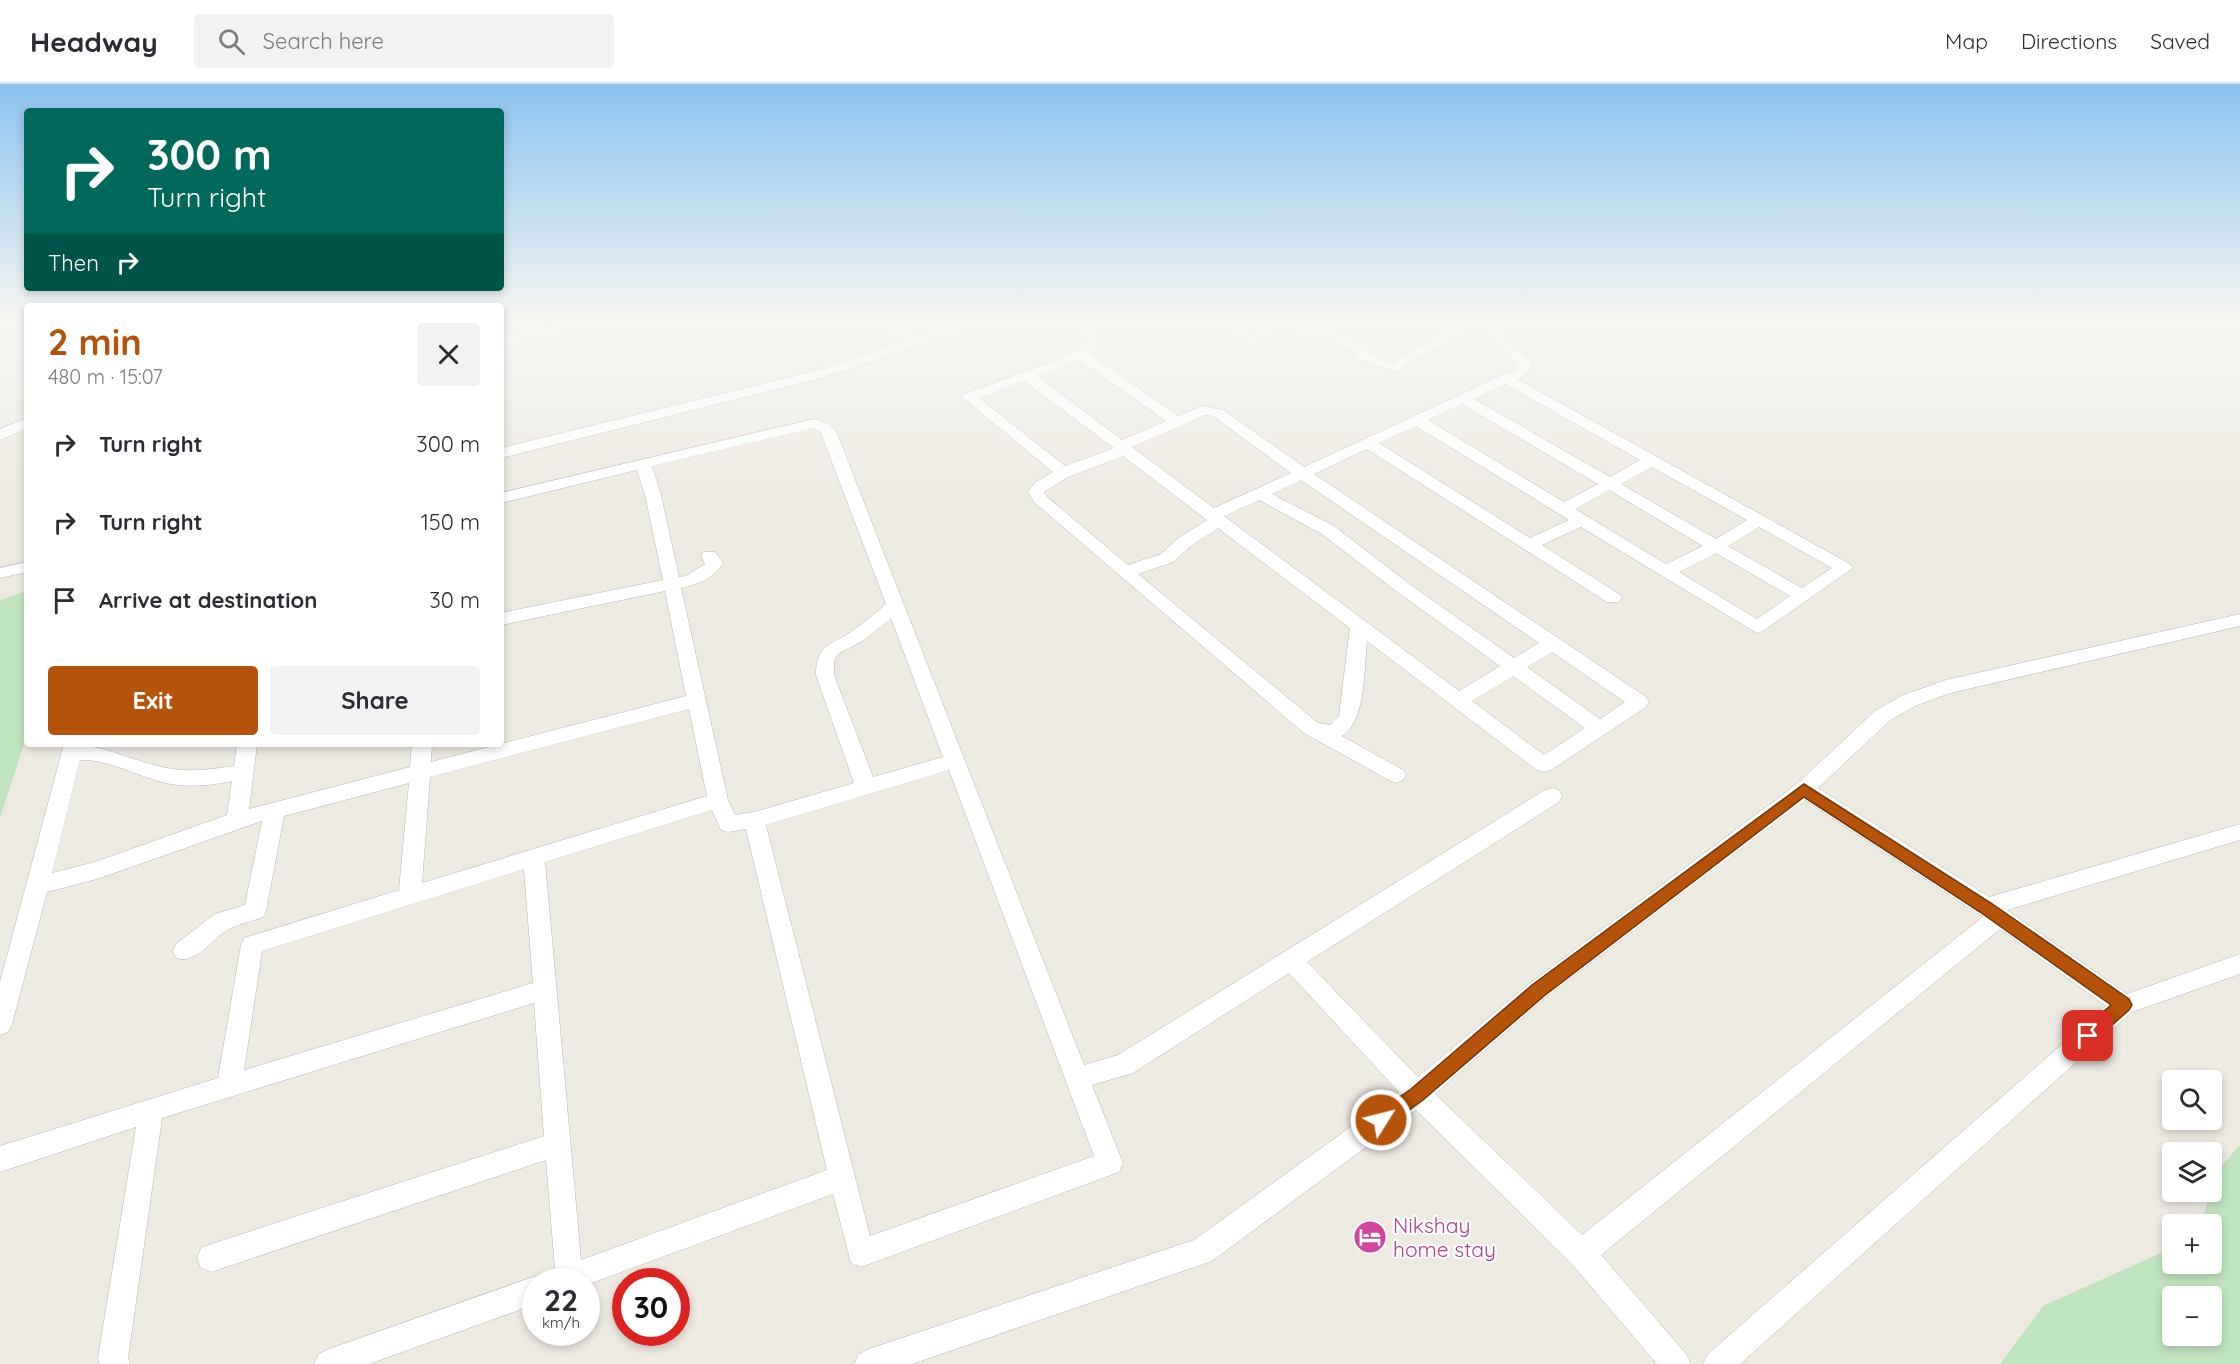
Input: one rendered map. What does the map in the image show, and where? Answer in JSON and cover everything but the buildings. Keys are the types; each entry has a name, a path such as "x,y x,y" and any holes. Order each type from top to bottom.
{"street":[{"path":"504,452 789,382"},
{"path":"1009,382 969,397 1064,473"},
{"path":"1035,382 1122,448 1214,518 1544,765 1639,702 1302,473 1218,413 1203,410 1122,448 1064,473 1038,487 1037,495 1311,728 1396,775"},
{"path":"1120,382 1177,422"},
{"path":"1125,572 1167,558 1214,518 1260,493 1497,382"},
{"path":"1415,419 1757,627 1844,568 1512,382"},
{"path":"1462,398 1802,596"},
{"path":"0,435 24,423"},
{"path":"504,497 790,428 820,424 828,430 1110,1163 861,1253 754,820"},
{"path":"1368,443 1612,598"},
{"path":"1564,509 1652,460"},
{"path":"643,463 672,584 718,800 728,824 754,820 954,761"},
{"path":"1260,493 1328,530 1512,668 1599,728"},
{"path":"1529,545 1582,520"},
{"path":"1666,571 1716,546 1759,520"},
{"path":"504,619 696,578 714,565 709,556"},
{"path":"0,573 24,568"},
{"path":"866,787 825,675 825,661 832,650 858,636 894,606"},
{"path":"869,1364 1202,1251 1417,1094 1538,990 1804,789 1882,716 1908,701 1946,687 2236,625"},
{"path":"1311,728 1324,733 1334,733 1342,729 1349,716 1359,627"},
{"path":"1458,700 1552,643"},
{"path":"38,886 134,858 237,820 696,700"},
{"path":"237,820 247,747"},
{"path":"410,896 422,770 422,747"},
{"path":"0,1024 73,748 91,751 172,777 202,778 244,771"},
{"path":"1804,789 1993,912 2124,1005"},
{"path":"1077,1078 1124,1065 1552,796"},
{"path":"252,945 718,800"},
{"path":"229,1086 252,945 255,911 274,810"},
{"path":"1581,1253 1993,912 2240,832"},
{"path":"534,857 558,1144 564,1268"},
{"path":"184,951 223,921 255,911"},
{"path":"1291,960 1417,1094 1581,1253 1676,1364"},
{"path":"1718,1364 2124,1005 2240,964"},
{"path":"0,1159 545,989"},
{"path":"115,1364 113,1358 152,1110"},
{"path":"211,1258 558,1144"},
{"path":"595,1268 842,1178"},
{"path":"329,1364 522,1295"}],"green space":[{"path":"24,592 24,744 0,818 0,600"},
{"path":"2240,1145 2240,1364 2000,1364 2043,1306 2162,1252 2162,1274 2222,1274 2222,1214 2204,1214 2207,1202 2222,1202 2222,1165"}],"place":[{"name":"Nikshay home stay","path":"1370,1237"}],"route":[{"path":"1381,1120 1417,1094 1538,990 1804,789 1986,907 2124,1005 2088,1036"}]}
